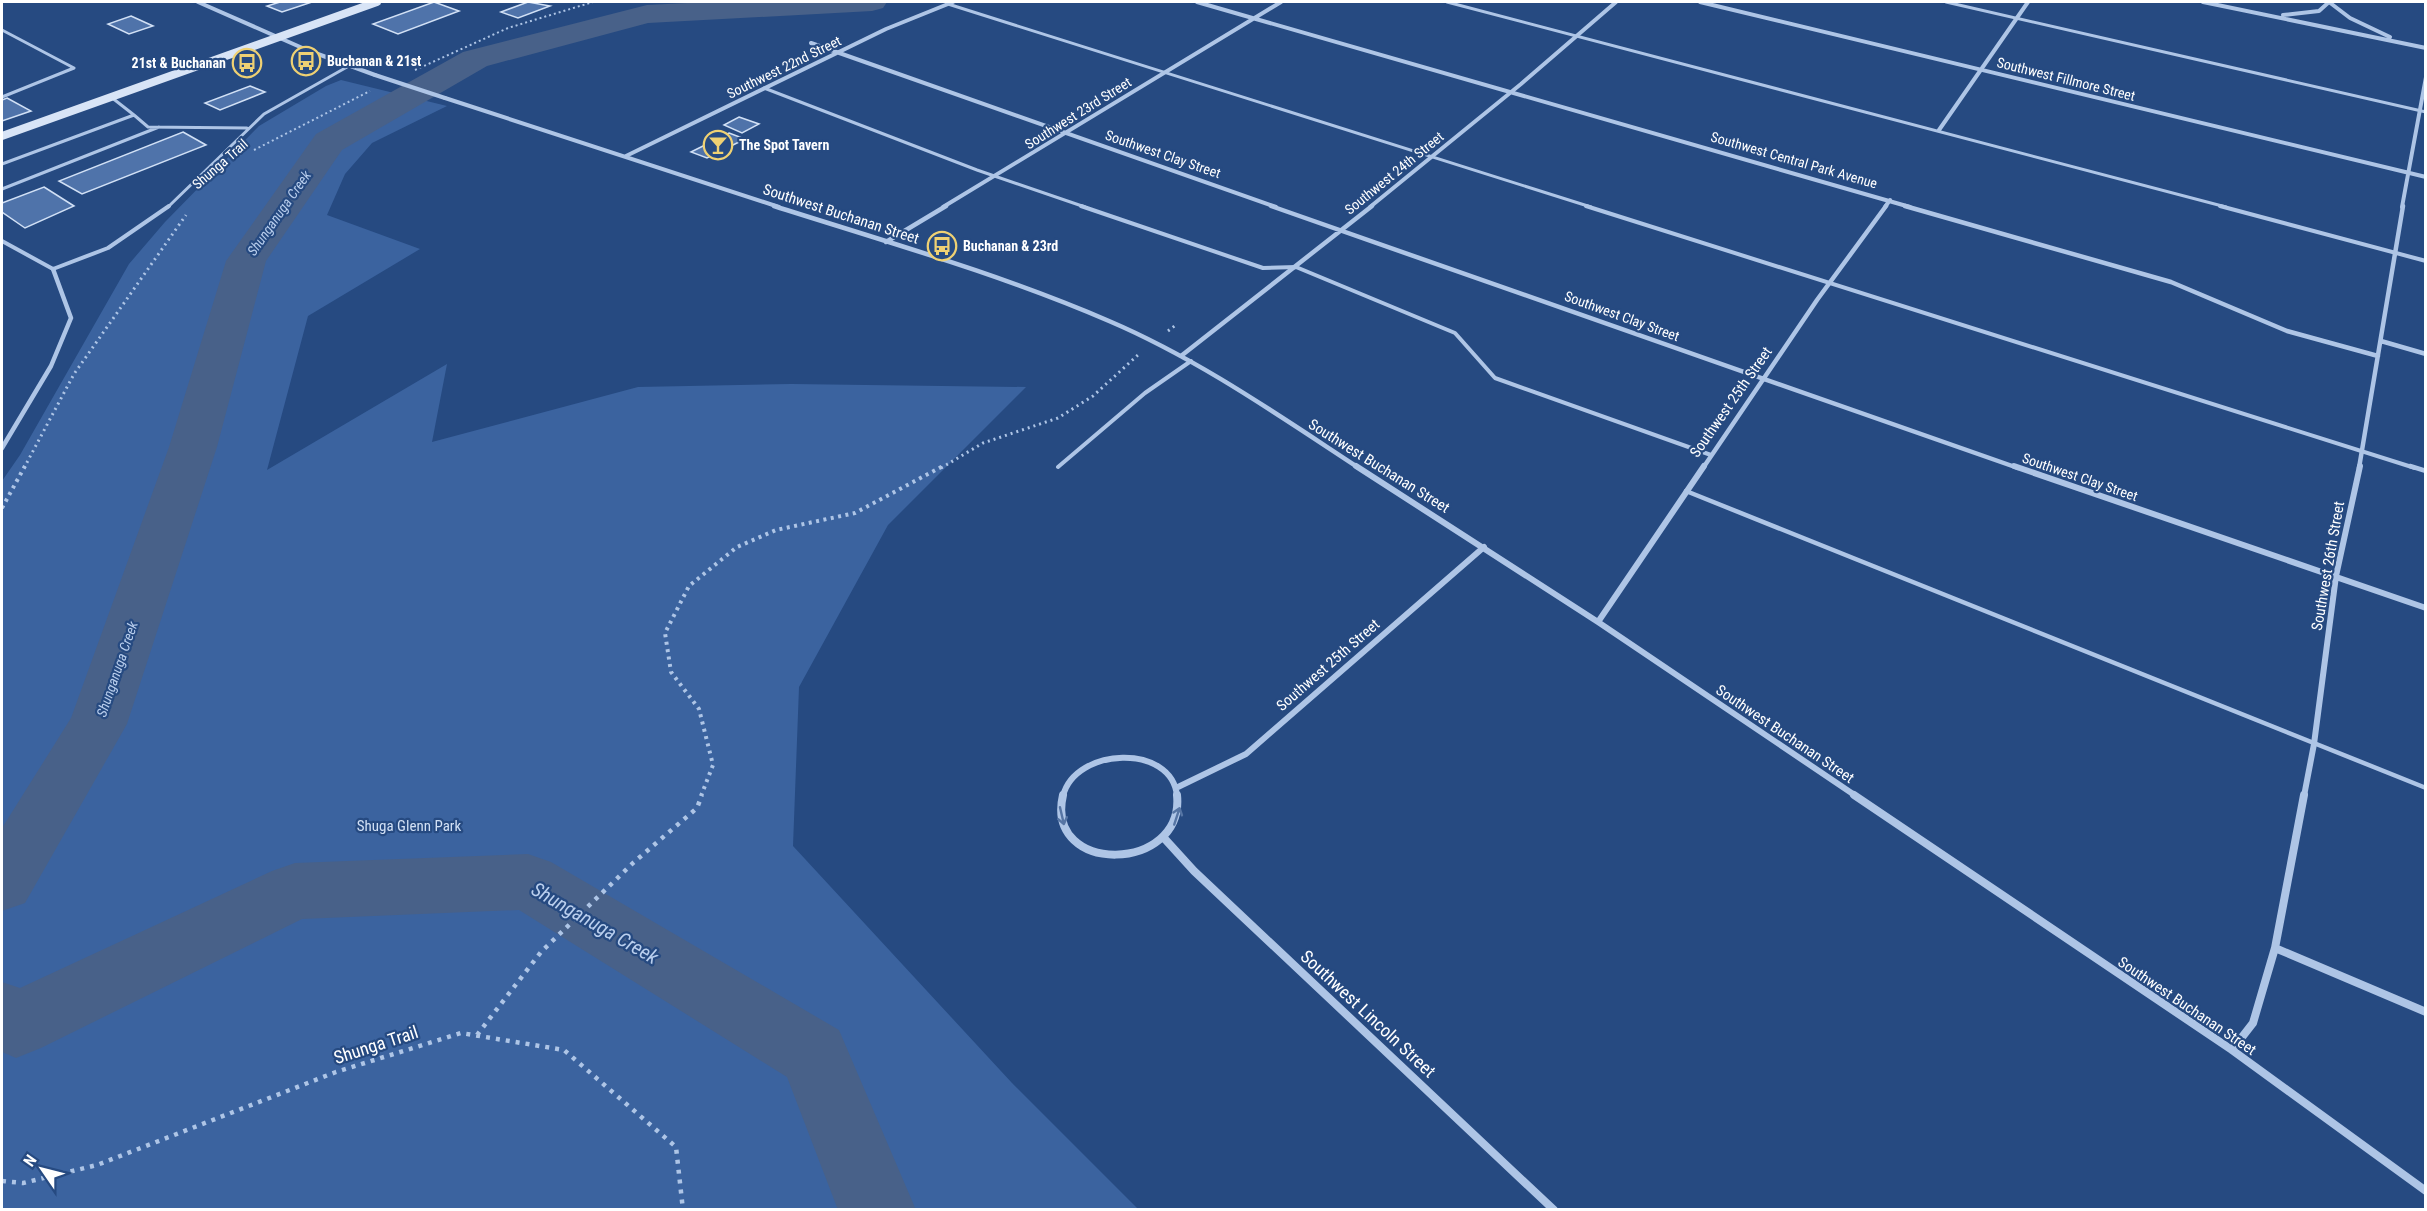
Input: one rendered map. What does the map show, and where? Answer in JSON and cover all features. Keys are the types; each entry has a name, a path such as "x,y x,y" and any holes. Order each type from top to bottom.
{"main road":[{"path":"2,136 377,2"}],"street":[{"name":"Southwest Buchanan Street","path":"198,2 275,38 348,67 886,242 972,267 1038,291 1154,342 1191,361 1230,383 1598,622 2232,1050 2426,1191"},
{"name":"Southwest 22nd Street","path":"626,156 837,52 953,2"},
{"name":"Southwest Central Park Avenue","path":"1197,2 2170,282 2278,328 2378,356"},
{"name":"Southwest 23rd Street","path":"886,242 1281,2"},
{"name":"Southwest 24th Street","path":"1181,356 1296,267 1512,92 1616,2"},
{"name":"Southwest Fillmore Street","path":"1700,2 2426,177"},
{"path":"1939,130 2028,2"},
{"path":"2203,2 2426,48"},
{"path":"2262,14 2308,14 2319,11 2329,2 2360,24 2409,45"},
{"name":"Southwest Clay Street","path":"811,43 1763,379 2426,608"},
{"name":"Southwest 26th Street","path":"2232,1050 2253,1023 2275,948 2314,744 2336,576 2362,451 2418,110 2424,94 2426,77"},
{"name":"Southwest 25th Street","path":"1598,622 1829,283 1890,200"},
{"path":"2,448 51,366 71,318 53,269"},
{"path":"2381,341 2426,354"},
{"name":"Southwest 25th Street","path":"1178,788 1246,754 1484,547"},
{"path":"1134,756 1147,760 1168,773 1178,788 1180,809 1175,824 1164,838 1136,853 1111,855 1098,853 1084,848 1069,835 1060,817 1060,801 1074,776 1089,764 1113,757 1134,756"},
{"name":"Southwest Lincoln Street","path":"1164,838 1194,871 1554,1209"},
{"path":"2275,948 2426,1012"}],"lane":[{"path":"1447,2 1939,130 2426,261"},
{"path":"1946,2 2426,112"},
{"path":"948,4 2426,471"},
{"path":"2,30 74,68 2,97"},
{"path":"2,241 53,269 108,248 163,212 247,128 273,109 348,67"},
{"path":"764,88 996,177 1263,268 1296,267 1455,333 1495,378 1711,455"},
{"path":"111,97 148,127 247,128"},
{"path":"2,164 134,115"},
{"path":"2,189 159,127"},
{"path":"1058,467 1145,393 1191,361"},
{"path":"1686,491 2267,722 2314,744 2426,788"}],"path":[{"path":"410,73 508,28 593,2"},
{"name":"Shunga Trail","path":"246,157 255,149 378,87"},
{"path":"2,507 75,374 188,213"},
{"path":"477,1035 541,952 633,863 697,808 712,765 699,709 671,672 665,633 689,586 737,547 776,530 855,513 895,494 983,443 1058,418 1094,396 1177,324"},
{"name":"Shunga Trail","path":"2,1181 23,1183 97,1165 336,1072 460,1033 564,1050 676,1147 683,1209"}],"green space":[{"name":"Shuga Glenn Park","path":"341,80 447,106 372,143 345,174 327,215 420,249 308,316 267,470 447,364 432,442 638,387 791,384 1026,387 888,525 799,687 793,846 1012,1083 1138,1209 2,1209 2,481 20,455 129,264 165,222 259,126 326,86"}],"building":[{"path":"280,2 312,2 282,12 267,6"},
{"path":"434,2 459,11 398,34 373,24"},
{"path":"528,2 550,6 518,18 501,12"},
{"path":"131,16 153,26 129,34 108,24"},
{"path":"250,86 265,92 220,110 205,103"},
{"path":"7,98 31,111 2,121 2,100"},
{"path":"739,117 759,124 742,133 724,125"},
{"path":"183,132 206,145 82,194 59,181"},
{"name":"The Spot Tavern","path":"729,133 745,139 707,158 691,152"},
{"path":"44,187 74,206 25,228 2,212 2,203"}],"waterway":[{"name":"Shunganuga Creek","path":"2,883 98,724 193,447 246,261 329,142 475,59 647,14 872,2"},
{"name":"Shunganuga Creek","path":"2,1014 16,1025 295,891 528,882 814,1054 877,1210"}],"place":[{"name":"Buchanan & 21st","path":"306,61"},
{"name":"21st & Buchanan","path":"247,63"},
{"name":"The Spot Tavern","path":"718,145"},
{"name":"Buchanan & 23rd","path":"942,246"}]}
